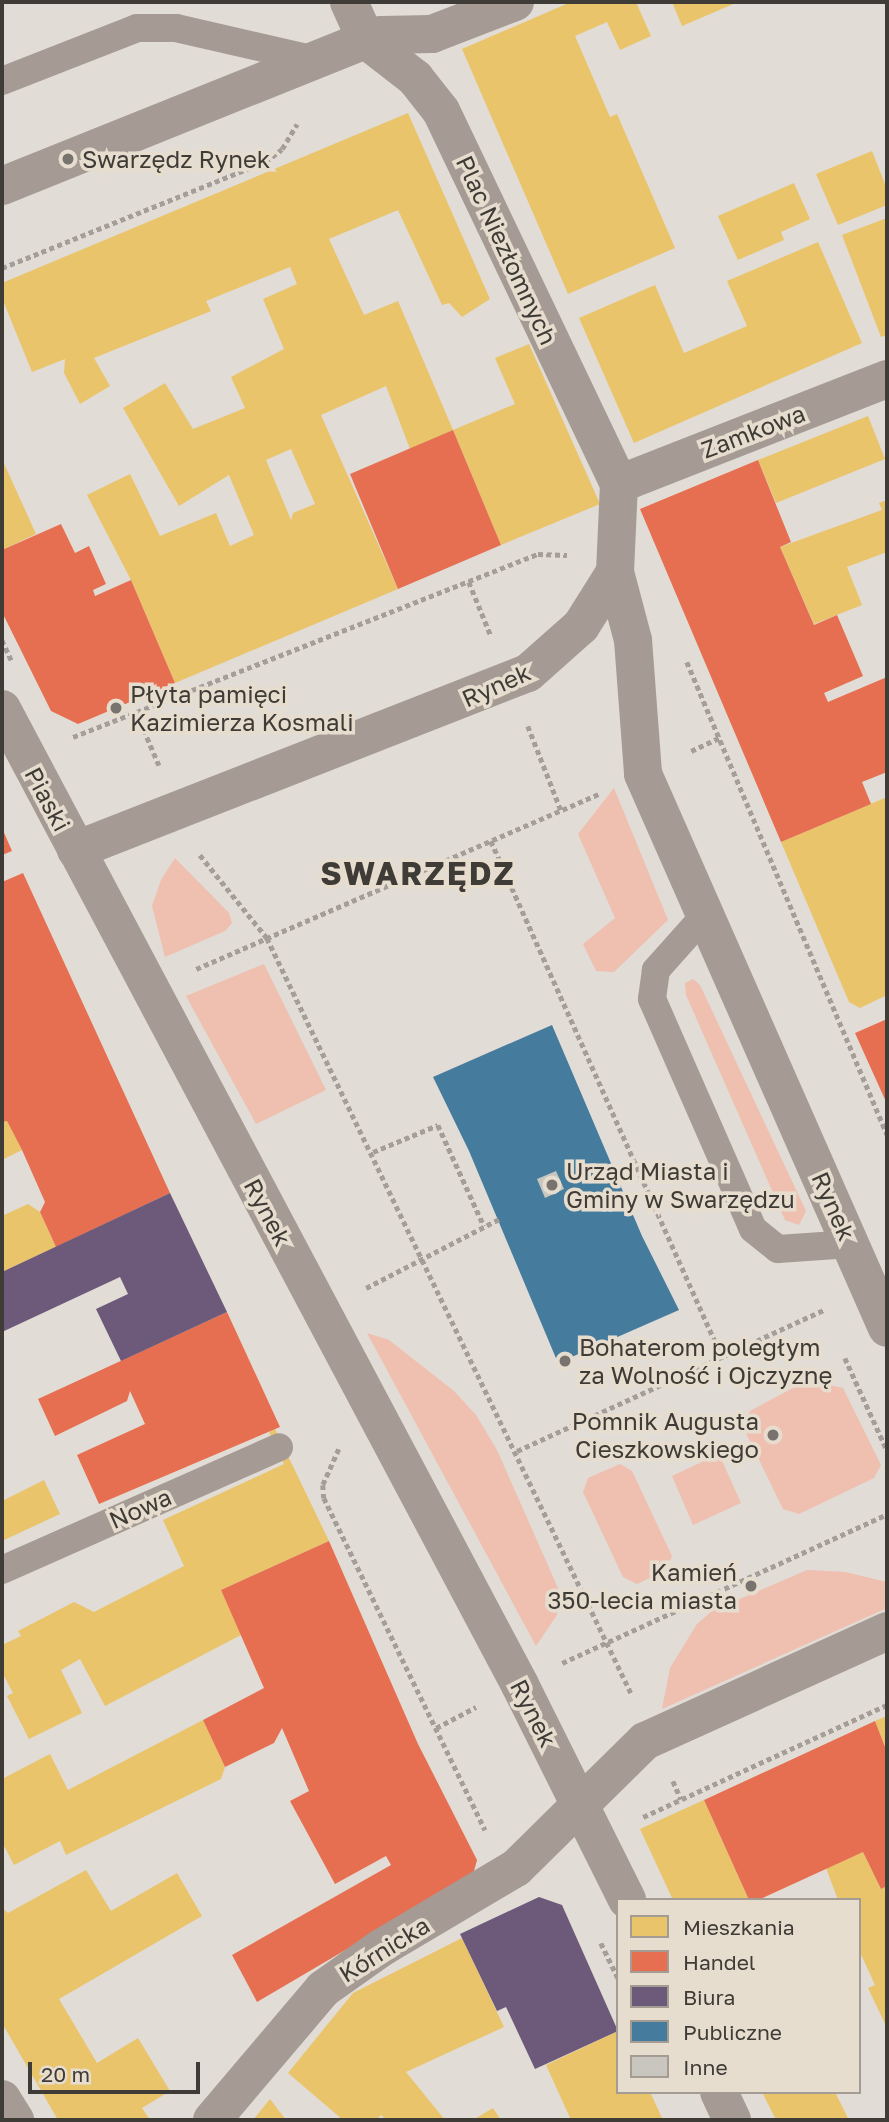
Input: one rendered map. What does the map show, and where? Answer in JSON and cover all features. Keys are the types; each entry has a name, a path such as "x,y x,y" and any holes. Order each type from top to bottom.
{"street":[{"name":"Plac Niezłomnych","path":"349,2 366,40 415,78 441,111 619,484"},
{"path":"2,186 366,40 381,35 432,34 515,2"},
{"name":"Zamkowa","path":"619,484 887,379"},
{"name":"Rynek","path":"619,484 615,572 633,640 643,774 887,1328"},
{"name":"Rynek","path":"615,572 581,626 528,673 76,850 582,1807 626,1898"},
{"name":"Piaski","path":"2,709 76,850"},
{"path":"582,1807 645,1741 887,1631"},
{"name":"Kórnicka","path":"212,2120 323,1989 381,1948 516,1868 582,1807"},
{"path":"720,2094 732,2120"},
{"path":"2,2099 15,2120"}],"lane":[{"path":"2,80 137,28 176,28 316,60"},
{"path":"705,915 662,961 650,989 753,1229 778,1249 851,1244"},
{"name":"Nowa","path":"2,1570 279,1447"}],"path":[{"path":"2,268 271,159 302,120"},
{"path":"85,735 543,552 570,556"},
{"path":"469,582 496,649"},
{"path":"683,652 887,1134"},
{"path":"137,714 164,778"},
{"path":"524,716 561,810"},
{"path":"187,972 604,792"},
{"path":"491,841 722,1357"},
{"path":"191,845 267,938 424,1257 637,1705"},
{"path":"373,1152 438,1125 484,1226"},
{"path":"359,1292 499,1219"},
{"path":"517,1451 834,1305"},
{"path":"823,1310 829,1323"},
{"path":"840,1348 887,1450"},
{"path":"338,1441 322,1488 324,1498 489,1837"},
{"path":"549,1669 887,1514"},
{"path":"436,1728 481,1705"},
{"path":"631,1822 887,1705"}],"shaded area":[{"path":"614,788 668,920 614,972 596,971 583,944 615,918 578,834"},
{"path":"175,858 229,913 232,923 225,931 165,957 152,906 161,880"},
{"path":"264,964 326,1090 256,1124 186,996"},
{"path":"693,979 700,985 806,1211 799,1225 785,1220 686,995 685,983"},
{"path":"367,1333 389,1340 454,1391 476,1415 497,1450 558,1588 557,1615 536,1646"},
{"path":"808,1380 843,1388 881,1465 874,1478 799,1514 783,1509 743,1427 750,1411"},
{"path":"719,1454 741,1503 693,1525 672,1476"},
{"path":"620,1464 632,1471 672,1556 667,1570 637,1584 623,1577 583,1492 588,1478"},
{"path":"807,1570 845,1572 887,1582 887,1608 662,1709 670,1668 697,1624 712,1611"}],"building: Mieszkania":[{"path":"571,2 636,2 651,36 620,50 607,22 575,36 610,117 617,114 675,248 568,294 462,49"},
{"path":"672,2 738,2 682,26"},
{"path":"408,113 490,299 462,317 449,303 442,305 398,210 329,239 364,315 398,301 453,430 410,449 386,386 321,415 398,589 175,683 131,580 87,495 130,474 160,536 216,513 230,546 254,535 229,475 179,506 123,408 165,383 193,429 245,408 231,377 284,349 263,299 297,284 290,267 206,301 211,311 94,358 110,386 80,404 64,373 65,359 32,372 2,298 2,283","holes":["291,449 315,504 293,513 291,520 266,460"]},
{"path":"872,151 887,189 887,205 838,225 816,174"},
{"path":"794,183 810,219 781,232 784,240 738,260 718,216"},
{"path":"887,218 887,335 881,337 842,235"},
{"path":"818,242 862,343 634,443 579,318 655,285 684,353 747,326 727,281"},
{"path":"529,344 600,504 501,545 453,430 515,404 495,358"},
{"path":"868,416 885,459 776,503 758,460"},
{"path":"2,459 36,534 2,550"},
{"path":"887,500 887,552 847,567 862,605 814,624 780,547 882,510 879,503"},
{"path":"887,797 887,995 860,1008 849,1002 781,842"},
{"path":"7,1121 22,1150 2,1160 2,1122"},
{"path":"28,1204 40,1212 56,1247 2,1272 2,1216"},
{"path":"275,1429 329,1541 221,1590 241,1635 105,1706 80,1659 61,1670 82,1713 29,1739 7,1696 13,1693 2,1672 2,1645 21,1636 18,1631 74,1602 94,1612 184,1566 163,1520 284,1464 269,1432"},
{"path":"44,1480 60,1514 2,1541 2,1501"},
{"path":"887,1716 887,1752 875,1721"},
{"path":"203,1720 225,1767 221,1779 66,1855 60,1841 14,1865 2,1842 2,1779 50,1754 68,1790"},
{"path":"704,1800 748,1898 672,1898 640,1829"},
{"path":"863,1852 881,1889 887,1886 887,2028 868,1988 875,1985 861,1954 861,1898 837,1898 826,1868"},
{"path":"86,1870 111,1911 177,1873 202,1916 59,1999 97,2063 138,2038 170,2091 142,2108 150,2120 58,2120 2,2023 2,1908 8,1913"},
{"path":"462,1938 504,2027 406,2072 445,2120 386,2120 381,2115 376,2120 343,2120 288,2073 353,1993"},
{"path":"616,2032 616,2094 651,2094 663,2120 571,2120 546,2065"},
{"path":"763,2094 836,2094 849,2120 776,2120"},
{"path":"270,2099 286,2120 253,2120"},
{"path":"493,2108 501,2120 473,2120"}],"building: Handel":[{"path":"453,430 501,545 398,589 350,474"},
{"path":"758,460 791,542 780,547 814,625 837,615 863,676 824,693 828,702 887,677 887,772 862,782 871,804 781,842 640,509"},
{"path":"61,524 75,553 89,546 106,584 93,590 95,596 131,580 175,683 78,724 51,711 2,612 2,550"},
{"path":"2,828 12,851 2,855"},
{"path":"23,873 170,1193 56,1247 40,1212 45,1202 7,1121 2,1122 2,882"},
{"path":"887,1019 887,1104 855,1033"},
{"path":"227,1312 280,1427 99,1504 77,1455 145,1424 130,1391 127,1401 55,1436 38,1399"},
{"path":"329,1541 418,1744 477,1860 473,1875 257,2002 232,1955 391,1865 386,1856 335,1884 290,1801 309,1791 282,1728 274,1743 225,1767 203,1720 264,1688 221,1590"},
{"path":"875,1721 887,1752 887,1886 881,1889 863,1852 762,1898 748,1898 704,1800"}],"building: Biura":[{"path":"170,1193 227,1312 121,1361 96,1309 128,1294 120,1277 2,1332 2,1272"},
{"path":"539,1897 562,1905 616,2026 616,2032 535,2069 506,2007 497,2011 460,1934"}],"building: Publiczne":[{"name":"Urząd Miasta i Gminy w Swarzędzu","path":"552,1025 642,1236 679,1310 558,1363 469,1151 433,1077"}],"building: Inne":[{"path":"556,1171 564,1189 545,1198 537,1179"}],"place":[{"name":"Swarzędz Rynek","path":"68,159"},
{"name":"Płyta pamięci Kazimierza Kosmali","path":"116,708"},
{"name":"Urząd Miasta i Gminy w Swarzędzu","path":"552,1185"},
{"name":"Bohaterom poległym za Wolność i Ojczyznę","path":"565,1361"},
{"name":"Pomnik Augusta Cieszkowskiego","path":"773,1435"},
{"name":"Kamień 350-lecia miasta","path":"751,1586"}],"district":[{"name":"SWARZĘDZ","path":"418,873"}]}
